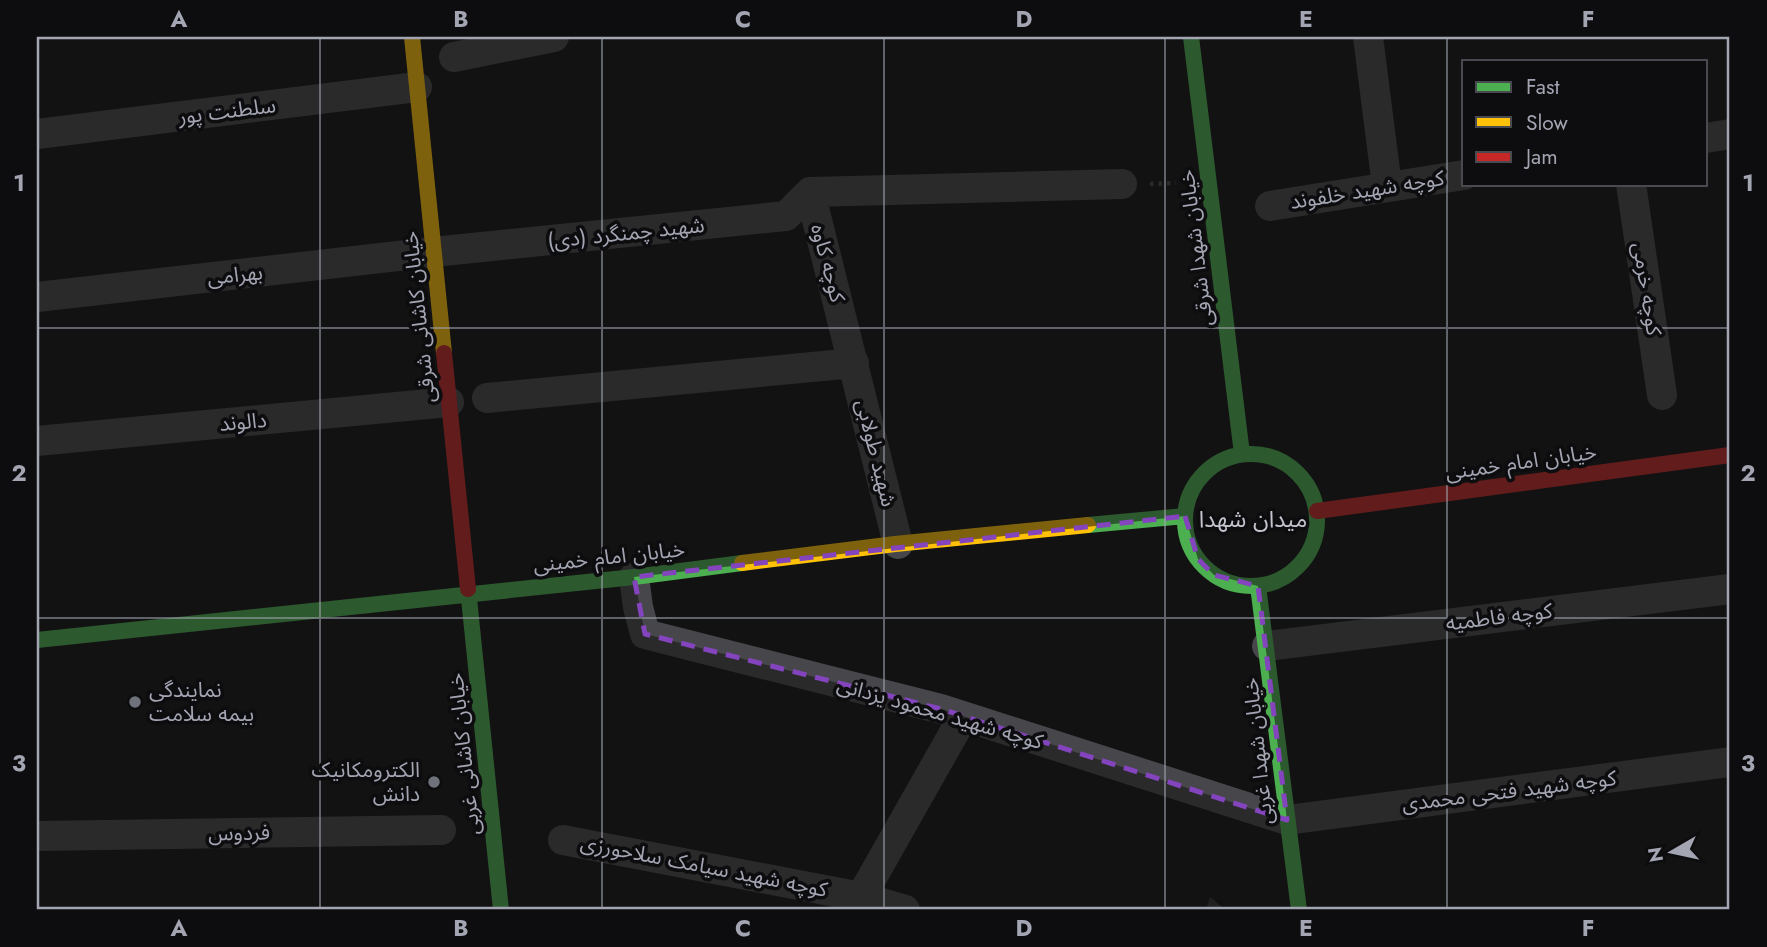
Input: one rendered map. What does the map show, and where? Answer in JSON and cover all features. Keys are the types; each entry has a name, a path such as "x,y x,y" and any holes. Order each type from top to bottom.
{"main road":[{"name":"خیابان کاشانی شرقی","path":"412,37 468,593"},
{"name":"خیابان شهدا شرقی","path":"1191,37 1242,454"},
{"path":"1242,454 1263,454 1282,461 1299,474 1311,491 1317,511 1316,532 1309,552 1296,569 1279,580 1258,586 1235,585 1214,575 1198,559 1188,538 1185,516 1189,497 1197,482 1217,463 1242,454"},
{"name":"خیابان امام خمینی","path":"1317,511 1730,455"},
{"name":"خیابان امام خمینی","path":"37,640 634,577 898,544 1185,516"},
{"name":"خیابان شهدا غربی","path":"1258,586 1298,910"},
{"name":"خیابان کاشانی غربی","path":"468,593 501,910"}],"street":[{"path":"454,57 554,37"},
{"path":"1368,37 1387,186"},
{"name":"سلطنت پور","path":"37,134 417,87"},
{"path":"1708,138 1730,134"},
{"name":"کوچه شهید خلفوند","path":"1270,206 1462,175"},
{"name":"کوچه کاوه","path":"854,363 810,192 1122,184"},
{"name":"کوچه خرمی","path":"1631,186 1662,395"},
{"name":"شهید چمنگرد (دی)","path":"433,253 786,216 810,192"},
{"name":"بهرامی","path":"37,297 433,253"},
{"path":"487,398 854,363"},
{"name":"شهید طولابی","path":"854,363 898,544"},
{"name":"دالوند","path":"37,441 449,402"},
{"name":"کوچه شهید محمود یزدانی","path":"634,577 645,634 963,716 1287,820"},
{"name":"کوچه فاطمیه","path":"1267,646 1730,589"},
{"path":"856,900 963,716"},
{"name":"کوچه شهید فتحی محمدی","path":"1287,820 1730,762"},
{"name":"فردوس","path":"37,836 442,830"},
{"name":"کوچه شهید سیامک سلاحورزی","path":"563,839 905,910"}],"path":[{"path":"1122,184 1209,183"}],"highlighted area":[{"path":"1185,516 1198,559 1214,575 1258,586 1287,820 941,709 645,634 634,577"}],"building":[{"path":"1210,897 1226,910 1206,910"}],"traffic: fast":[{"path":"1191,37 1242,454"},
{"path":"1251,454 1276,459 1298,473 1312,495 1317,520 1312,545 1298,567 1276,581 1251,586 1226,581 1204,567 1190,545 1185,520 1190,495 1204,473 1226,459 1251,454"},
{"path":"1088,525 1185,516"},
{"path":"37,640 634,577 742,563"},
{"path":"1258,586 1299,910"},
{"path":"468,589 501,910"}],"traffic: slow":[{"path":"412,37 444,353"},
{"path":"742,563 895,544 1088,525"}],"traffic: jam":[{"path":"444,353 468,589"},
{"path":"1317,511 1730,455"}],"place":[{"name":"نمایندگی بیمه سلامت","path":"135,702"},
{"name":"الکترومکانیک دانش","path":"434,782"}],"district":[{"name":"میدان شهدا","path":"1253,519"}]}
